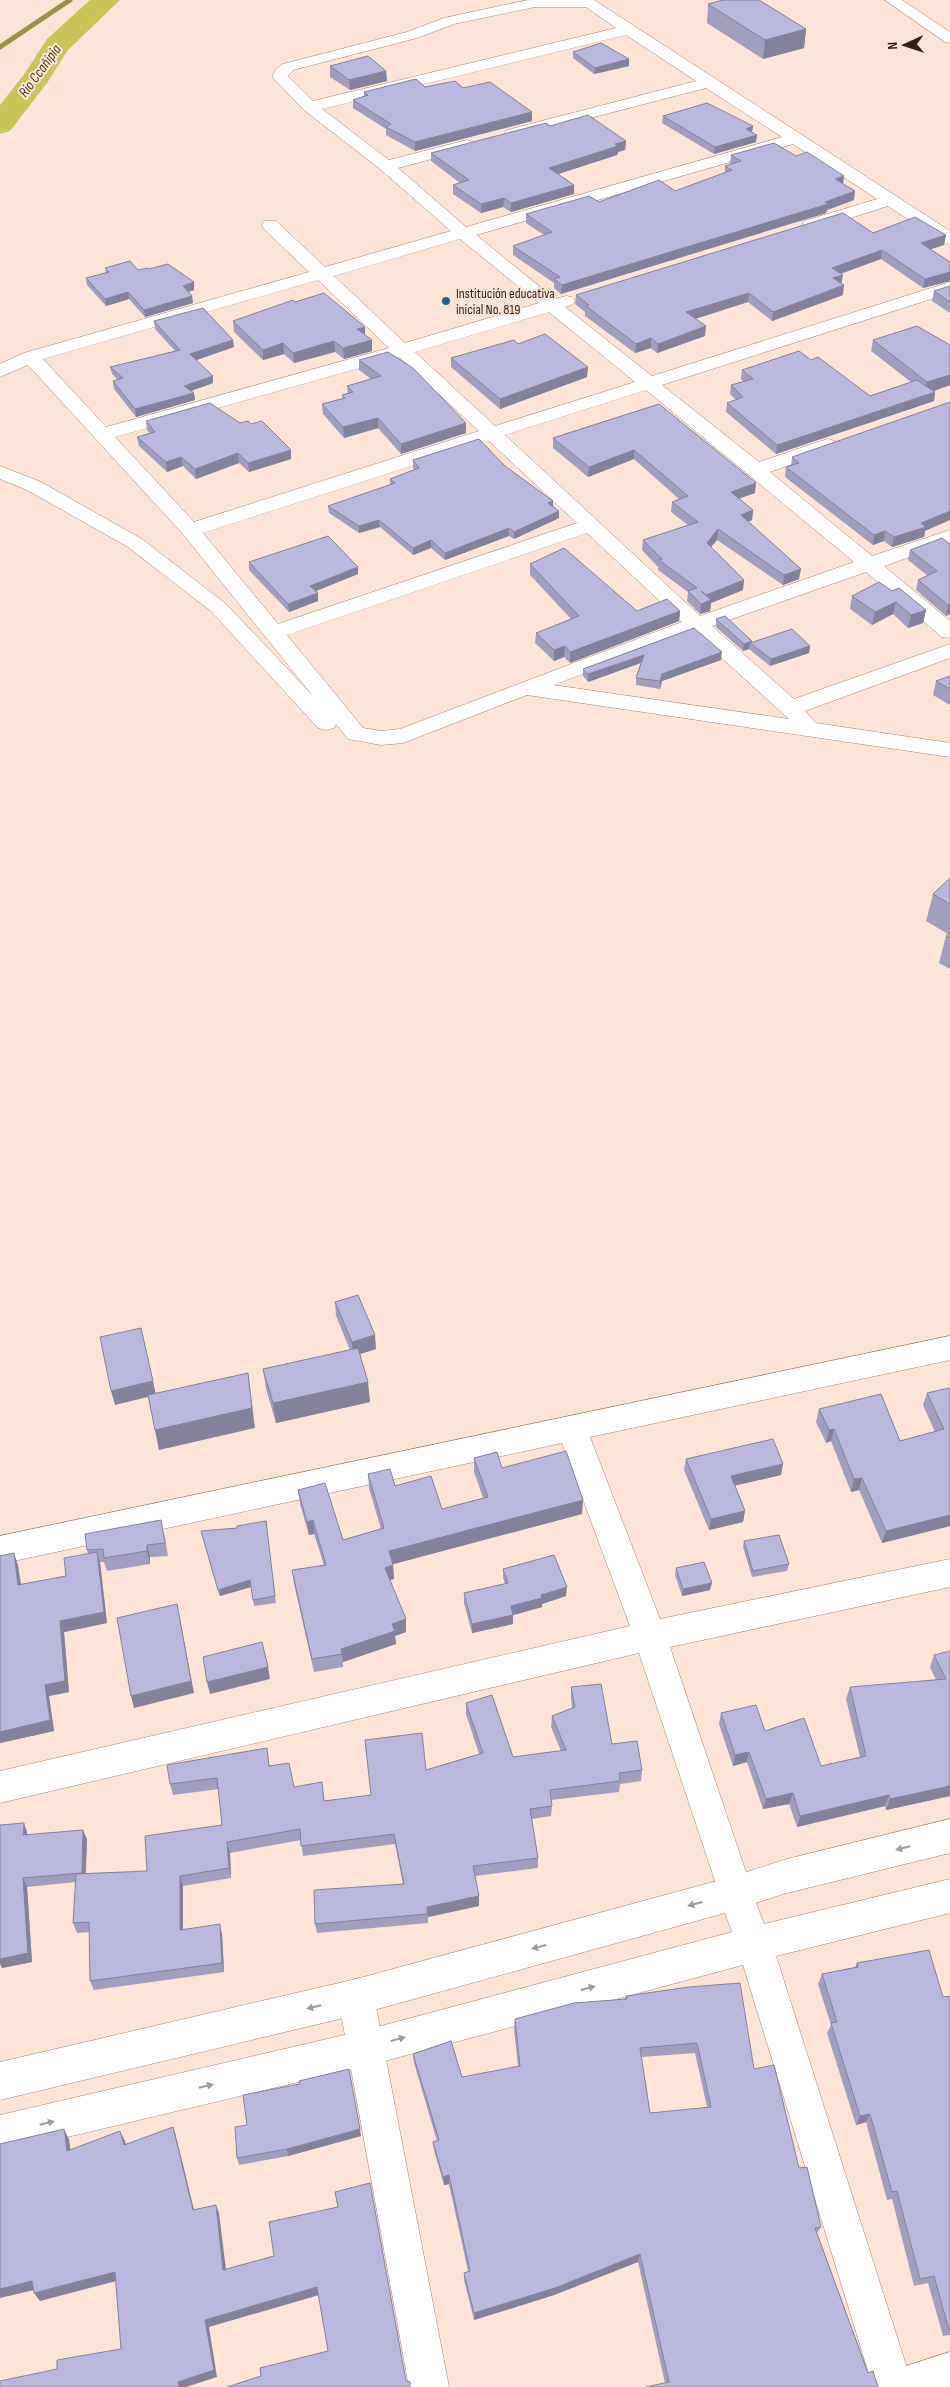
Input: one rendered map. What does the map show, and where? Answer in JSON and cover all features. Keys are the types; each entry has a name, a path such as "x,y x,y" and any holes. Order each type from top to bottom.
{"street":[{"path":"892,0 950,39"},
{"path":"950,239 628,30 589,2 535,3 481,13 449,21 412,35 288,67 281,72 280,77 310,107 386,166 464,234 553,305 648,385 756,470 950,632"},
{"path":"310,107 628,30"},
{"path":"500,136 710,82"},
{"path":"0,371 31,357 796,138"},
{"path":"386,166 481,141"},
{"path":"797,229 891,200"},
{"path":"270,225 402,350 790,708 810,730"},
{"path":"190,530 950,287"},
{"path":"101,435 402,350 581,296"},
{"path":"31,357 190,530 356,734"},
{"path":"756,470 848,438"},
{"path":"0,472 34,486 134,544 219,608 329,726 356,734 381,738 403,736 697,624 870,566 950,536"},
{"path":"274,632 591,525"},
{"path":"790,708 950,651"},
{"path":"525,688 950,750"},
{"path":"0,1550 950,1348"},
{"path":"571,1428 650,1636 735,1893 754,1944 893,2387"},
{"path":"0,1787 650,1636 950,1573"},
{"path":"0,2081 356,1997 735,1893 783,1878 950,1836"},
{"path":"0,2134 366,2048 754,1944 950,1896"},
{"path":"356,1997 429,2387"},
{"path":"898,2387 950,2372"}],"building":[{"path":"723,0 759,0 806,29 765,40 708,4"},
{"path":"601,43 629,59 595,68 573,52"},
{"path":"368,56 386,71 349,80 330,66"},
{"path":"416,79 425,87 455,81 463,88 490,82 532,112 415,142 386,127 391,124 353,100 368,95 364,92"},
{"path":"707,103 753,126 746,129 757,135 715,147 663,116"},
{"path":"588,115 626,141 615,144 618,146 549,168 574,185 511,203 504,198 481,204 453,185 469,180 431,153 546,123 550,126"},
{"path":"774,143 796,156 807,152 844,176 835,179 855,191 825,202 828,204 562,285 554,279 560,277 513,246 552,232 526,214 589,196 599,202 659,180 675,191 732,170 725,166 741,161 731,155"},
{"path":"843,213 873,233 915,217 946,235 921,243 950,262 950,272 925,279 882,250 832,268 843,275 833,278 844,285 773,312 749,293 686,312 706,326 658,344 651,338 636,344 586,306 589,305 576,295"},
{"path":"130,261 138,270 168,264 194,282 183,286 192,296 144,310 128,292 105,299 86,278 109,272 105,268"},
{"path":"950,286 950,302 934,291"},
{"path":"324,293 365,327 357,329 372,340 343,348 334,341 293,353 283,343 263,350 233,321 293,300 295,302"},
{"path":"203,308 233,340 190,354 213,376 184,386 194,393 135,409 113,381 123,378 110,367 180,350 154,321"},
{"path":"917,326 950,345 950,375 927,382 873,340"},
{"path":"545,334 588,367 500,399 451,358 514,340 518,344"},
{"path":"799,351 811,360 818,357 870,396 917,380 935,392 777,445 727,403 743,397 731,385 753,379 742,370"},
{"path":"388,352 413,368 466,423 401,444 378,418 343,427 322,404 345,398 342,395 353,392 347,386 381,376 359,360"},
{"path":"950,402 950,511 921,523 926,527 894,537 885,531 874,535 786,467 799,463 792,457"},
{"path":"210,403 240,423 248,421 251,424 262,421 291,450 248,463 238,453 195,469 181,457 166,462 137,437 155,432 146,421"},
{"path":"659,404 756,483 731,492 753,510 741,515 801,569 784,575 718,529 707,543 744,580 706,595 701,591 711,600 701,604 688,591 697,588 659,560 662,559 643,540 698,522 672,502 688,496 634,450 589,467 553,438"},
{"path":"479,439 505,466 553,501 548,503 559,511 514,532 509,528 445,553 431,540 413,548 379,520 359,526 328,506 395,483 390,479 419,468 413,460"},
{"path":"328,536 358,567 310,586 318,593 288,604 249,562"},
{"path":"942,538 950,544 950,605 918,580 937,571 910,550"},
{"path":"564,548 637,611 667,599 680,611 570,652 565,646 554,650 536,633 579,616 530,564"},
{"path":"879,582 892,591 899,588 926,610 911,615 896,602 875,612 852,596"},
{"path":"725,616 752,641 744,644 716,619"},
{"path":"694,628 722,652 662,674 660,681 636,678 644,655 588,674 583,669"},
{"path":"792,629 810,646 771,659 750,643"},
{"path":"950,676 950,689 936,681"},
{"path":"950,878 950,904 933,894"},
{"path":"358,1295 375,1335 352,1342 335,1302"},
{"path":"141,1328 153,1381 111,1391 100,1337"},
{"path":"358,1348 368,1382 273,1403 263,1369"},
{"path":"248,1373 252,1408 155,1430 148,1395"},
{"path":"949,1388 950,1515 886,1531 862,1478 854,1479 834,1429 829,1430 819,1409 881,1394 900,1441 944,1429 927,1393"},
{"path":"773,1439 783,1464 731,1476 745,1511 711,1519 686,1459"},
{"path":"566,1451 583,1500 389,1551 393,1565 385,1568 406,1619 392,1624 395,1631 341,1649 342,1654 312,1659 292,1570 326,1565 313,1520 307,1522 298,1490 325,1483 343,1540 384,1528 368,1474 390,1469 395,1486 431,1476 442,1509 488,1497 474,1458 497,1452 502,1468"},
{"path":"161,1520 165,1543 147,1545 147,1551 104,1558 103,1549 87,1550 85,1534"},
{"path":"266,1521 275,1596 253,1600 250,1580 218,1590 201,1531 237,1528 237,1526"},
{"path":"779,1535 789,1564 753,1571 744,1541"},
{"path":"97,1552 104,1612 60,1621 65,1681 45,1685 50,1720 0,1732 0,1556 14,1553 18,1585 66,1576 64,1558"},
{"path":"554,1555 567,1587 541,1595 542,1598 511,1606 513,1615 472,1624 464,1593 508,1583 503,1569"},
{"path":"704,1562 712,1583 683,1589 676,1568"},
{"path":"177,1604 191,1681 131,1696 117,1618"},
{"path":"262,1642 268,1667 207,1682 203,1657"},
{"path":"950,1651 950,1786 890,1799 889,1795 800,1816 793,1793 766,1799 749,1752 735,1755 721,1713 756,1705 765,1731 804,1718 821,1766 866,1756 850,1687 946,1679 934,1655"},
{"path":"601,1684 612,1744 637,1741 642,1770 619,1773 620,1781 550,1790 552,1806 530,1809 538,1858 473,1866 479,1896 427,1907 427,1914 315,1924 314,1890 404,1884 394,1834 301,1846 300,1829 227,1842 229,1868 180,1876 180,1930 220,1924 222,1963 90,1981 89,1922 73,1923 76,1874 147,1871 145,1836 222,1825 217,1778 170,1784 167,1765 267,1748 269,1766 289,1763 294,1787 322,1782 324,1801 371,1795 365,1740 422,1733 426,1770 483,1753 466,1703 492,1695 513,1757 566,1750 552,1716 575,1707 571,1687"},
{"path":"24,1823 23,1835 83,1830 82,1873 23,1878 28,1953 0,1959 0,1825"},
{"path":"929,1950 943,1997 950,1996 950,2330 934,2276 920,2279 897,2191 892,2192 870,2114 860,2116 831,2023 837,2022 822,1974 858,1967 857,1963"},
{"path":"740,1983 754,2069 774,2065 799,2168 807,2167 821,2227 815,2228 868,2373 873,2371 878,2387 646,2387 669,2382 640,2254 555,2288 474,2313 464,2273 470,2271 449,2175 443,2177 433,2142 439,2140 413,2054 451,2041 462,2077 520,2066 515,2019 574,2003 627,1999 626,1996 689,1987","holes":["697,2043 711,2107 650,2113 640,2048"]},
{"path":"349,2069 360,2129 287,2149 237,2158 235,2127 247,2125 243,2095 300,2084 299,2081"},
{"path":"173,2127 193,2210 216,2205 223,2270 274,2256 269,2222 338,2207 335,2192 370,2183 406,2381 410,2382 410,2387 227,2387 261,2376 260,2368 328,2351 317,2287 205,2320 214,2370 178,2382 179,2387 0,2387 0,2381 57,2369 57,2360 121,2349 115,2272 34,2293 32,2281 0,2289 0,2144 64,2129 67,2151 120,2131 124,2145"}],"waterway":[{"path":"0,47 70,0"},
{"name":"Rio Ccañipia","path":"0,125 37,77 57,45 106,0"}],"place":[{"name":"Institución educativa inicial No. 819","path":"446,301"}]}
